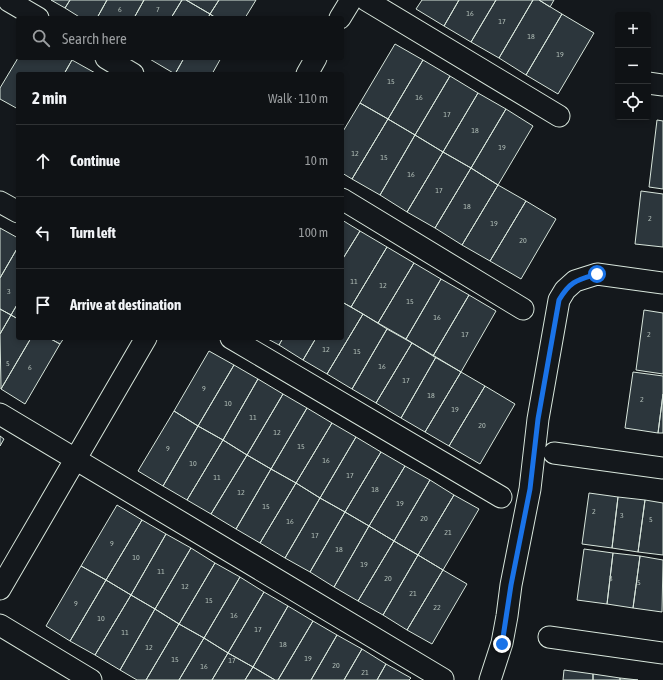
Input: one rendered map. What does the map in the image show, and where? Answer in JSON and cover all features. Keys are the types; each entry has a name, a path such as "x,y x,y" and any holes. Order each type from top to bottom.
{"street":[{"path":"341,16 351,0"},
{"path":"366,0 559,116"},
{"path":"9,1 35,16"},
{"path":"109,60 130,72"},
{"path":"308,72 315,60"},
{"path":"651,83 663,85"},
{"path":"344,200 523,309"},
{"path":"0,202 16,211"},
{"path":"490,680 502,644 511,585 530,489 538,419 559,300 565,290 575,281 597,274 663,283"},
{"path":"0,589 145,340"},
{"path":"234,340 501,497"},
{"path":"0,414 443,679"},
{"path":"554,453 663,468"},
{"path":"0,625 91,680"},
{"path":"550,637 663,653"}],"building":[{"path":"51,0 70,0 65,8"},
{"path":"70,0 107,0 98,16 78,16 65,8"},
{"path":"107,0 144,0 135,16 98,16"},
{"path":"144,0 182,0 172,16 135,16"},
{"path":"182,0 186,0 210,14 209,16 172,16"},
{"path":"186,0 219,0 210,14"},
{"path":"219,0 256,0 246,16 213,16 210,14"},
{"path":"422,0 459,0 444,26 416,9"},
{"path":"459,0 496,0 471,42 444,26"},
{"path":"496,0 533,0 499,58 471,42"},
{"path":"533,0 539,0 562,14 526,75 499,58"},
{"path":"539,0 554,0 550,7"},
{"path":"562,14 594,33 558,94 526,75"},
{"path":"395,44 423,60 388,119 360,103"},
{"path":"17,60 72,60 65,72 16,72 16,108 0,99 0,88"},
{"path":"72,60 93,72 65,72"},
{"path":"151,60 183,60 176,72 172,72"},
{"path":"183,60 220,60 213,72 176,72"},
{"path":"423,60 450,76 415,135 388,119"},
{"path":"450,76 478,93 443,152 415,135"},
{"path":"478,93 506,109 471,168 443,152"},
{"path":"360,103 388,119 352,179 344,174 344,130"},
{"path":"506,109 533,126 498,185 471,168"},
{"path":"388,119 415,135 380,195 352,179"},
{"path":"657,120 663,121 663,189 649,187"},
{"path":"415,135 443,152 407,212 380,195"},
{"path":"443,152 471,168 435,228 407,212"},
{"path":"471,168 498,185 462,245 435,228"},
{"path":"498,185 526,201 490,261 462,245"},
{"path":"641,191 663,194 663,247 635,244"},
{"path":"526,201 556,219 521,279 490,261"},
{"path":"344,221 360,231 344,257"},
{"path":"0,228 16,237 16,250 0,278"},
{"path":"360,231 387,247 351,307 344,303 344,257"},
{"path":"387,247 414,263 378,323 351,307"},
{"path":"16,250 16,306 11,315 0,309 0,278"},
{"path":"414,263 441,279 406,339 378,323"},
{"path":"441,279 469,295 433,356 406,339"},
{"path":"469,295 496,311 461,372 433,356"},
{"path":"344,303 363,314 327,374 303,360 315,340 344,340"},
{"path":"16,306 16,318 11,315"},
{"path":"0,309 11,315 0,334"},
{"path":"644,310 663,313 663,374 636,370"},
{"path":"363,314 387,329 352,389 327,374"},
{"path":"11,315 16,318 16,340 30,340 1,389 0,334"},
{"path":"387,329 412,343 376,403 352,389"},
{"path":"30,340 53,340 60,344 25,404 1,389"},
{"path":"53,340 63,340 60,344"},
{"path":"270,340 282,340 279,345"},
{"path":"282,340 315,340 303,360 279,345"},
{"path":"412,343 436,357 401,418 376,403"},
{"path":"209,351 234,365 198,426 174,411"},
{"path":"436,357 461,372 425,432 401,418"},
{"path":"234,365 258,379 223,440 198,426"},
{"path":"461,372 485,386 449,446 425,432"},
{"path":"633,372 663,376 663,394 658,433 625,428"},
{"path":"258,379 283,394 247,455 223,440"},
{"path":"485,386 515,404 480,464 449,446"},
{"path":"283,394 307,408 271,469 247,455"},
{"path":"663,394 663,433 658,433"},
{"path":"307,408 332,423 296,483 271,469"},
{"path":"174,411 198,426 163,486 138,471"},
{"path":"332,423 356,437 320,498 296,483"},
{"path":"198,426 223,440 187,500 163,486"},
{"path":"0,436 4,439 0,446"},
{"path":"356,437 381,452 345,512 320,498"},
{"path":"223,440 247,455 211,514 187,500"},
{"path":"381,452 405,466 369,526 345,512"},
{"path":"247,455 271,469 236,529 211,514"},
{"path":"405,466 430,480 394,541 369,526"},
{"path":"271,469 296,483 260,543 236,529"},
{"path":"430,480 454,495 418,555 394,541"},
{"path":"296,483 320,498 285,558 260,543"},
{"path":"589,493 618,497 612,548 582,544"},
{"path":"454,495 479,509 443,570 418,555"},
{"path":"618,497 645,500 638,552 612,548"},
{"path":"320,498 345,512 310,572 285,558"},
{"path":"645,500 663,503 663,555 638,552"},
{"path":"117,505 142,520 106,580 81,566"},
{"path":"345,512 369,526 334,587 310,572"},
{"path":"142,520 166,534 131,595 106,580"},
{"path":"369,526 394,541 358,601 334,587"},
{"path":"166,534 191,548 155,609 131,595"},
{"path":"394,541 418,555 383,615 358,601"},
{"path":"191,548 215,563 179,624 155,609"},
{"path":"584,549 613,553 607,604 577,600"},
{"path":"613,553 640,556 633,608 607,604"},
{"path":"418,555 443,570 407,630 383,615"},
{"path":"640,556 663,560 662,612 633,608"},
{"path":"215,563 240,577 204,638 179,624"},
{"path":"81,566 106,580 70,641 46,626"},
{"path":"443,570 467,584 432,644 407,630"},
{"path":"240,577 264,592 228,653 204,638"},
{"path":"106,580 131,595 95,655 70,641"},
{"path":"264,592 288,606 253,667 228,653"},
{"path":"131,595 155,609 120,670 95,655"},
{"path":"288,606 313,621 278,680 275,680 253,667"},
{"path":"155,609 179,624 146,680 137,680 120,670"},
{"path":"313,621 337,635 311,680 278,680"},
{"path":"179,624 204,638 179,680 146,680"},
{"path":"337,635 362,649 344,680 311,680"},
{"path":"204,638 228,653 212,680 179,680"},
{"path":"362,649 386,664 377,680 344,680"},
{"path":"228,653 253,667 245,680 212,680"},
{"path":"386,664 411,678 409,680 377,680"},
{"path":"253,667 275,680 245,680"},
{"path":"564,670 593,674 593,680 563,680"},
{"path":"593,674 620,678 620,680 593,680"},
{"path":"620,678 638,680 620,680"}],"route":[{"path":"502,644 511,585 530,489 538,419 559,300 565,290 575,281 597,274"}]}
